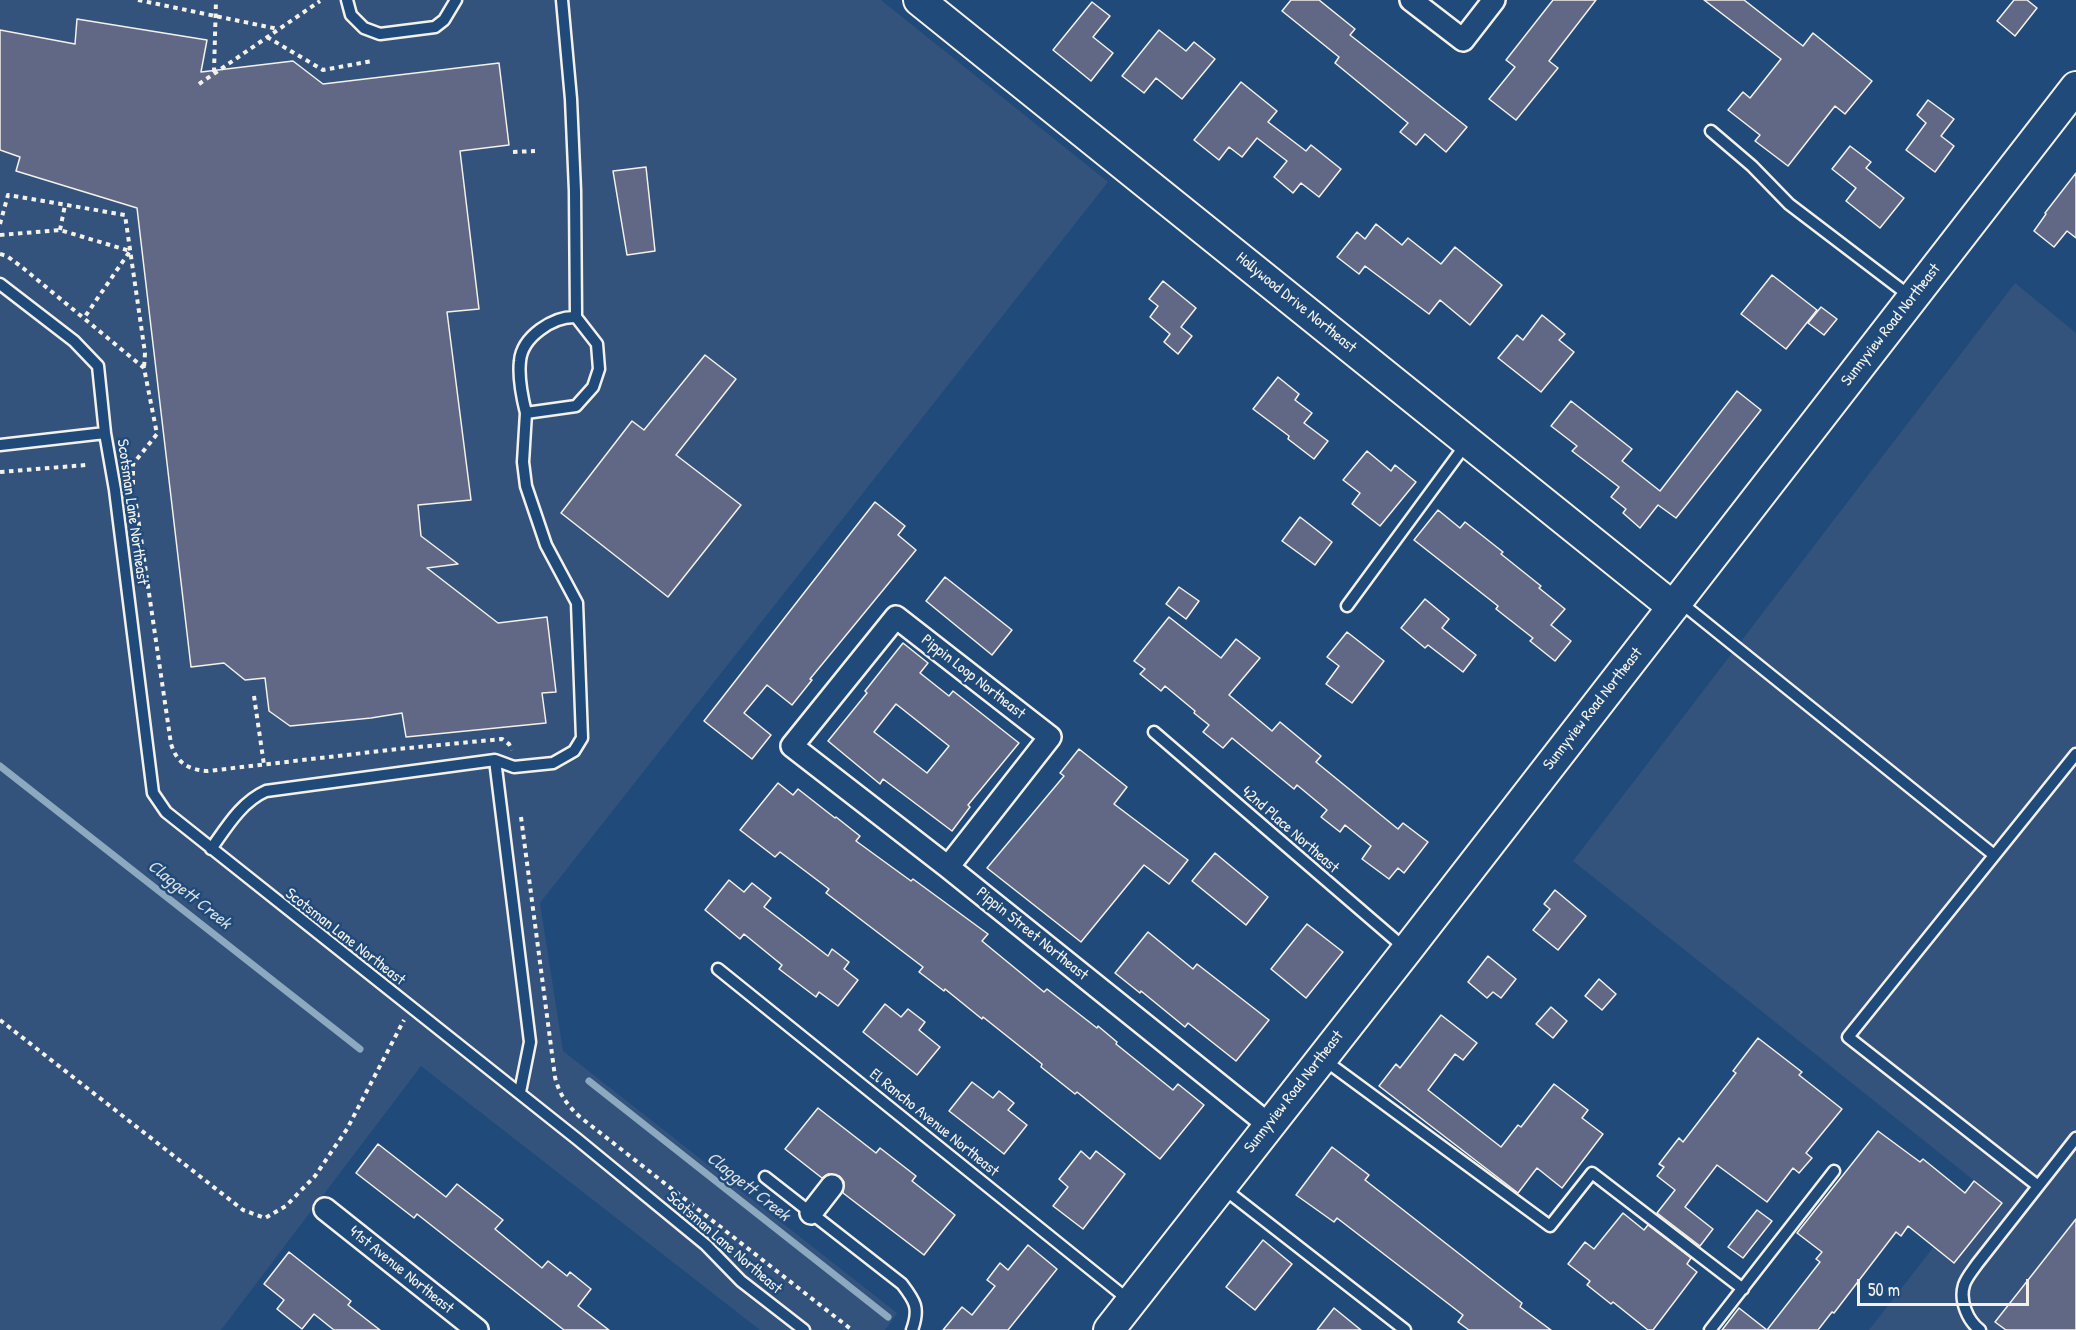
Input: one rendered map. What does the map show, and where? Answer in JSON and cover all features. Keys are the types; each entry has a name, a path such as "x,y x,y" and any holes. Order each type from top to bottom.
{"main road":[{"name":"Hollywood Drive Northeast","path":"919,0 1468,442 1675,603"},
{"name":"Sunnyview Road Northeast","path":"1108,1330 1407,950 2076,87"}],"street":[{"path":"1412,0 1463,40 1494,0"},
{"name":"Pippin Loop Northeast","path":"792,746 896,617 924,638 1050,737 948,867"},
{"name":"Pippin Street Northeast","path":"792,746 948,867 1269,1125"},
{"path":"811,1213 832,1186"},
{"name":"41st Avenue Northeast","path":"325,1209 477,1330"}],"lane":[{"path":"347,0 351,15 364,28 380,34 435,27 444,20 456,0"},
{"path":"526,413 576,406 593,387 599,369 597,344 576,317 572,122 562,0"},
{"path":"1711,131 1752,166 1789,204 1912,298"},
{"name":"Scotsman Lane Northeast","path":"0,284 74,342 98,366 153,793 166,812 520,1092 706,1245 741,1281 804,1330"},
{"path":"211,849 235,816 259,794 276,789 495,760 514,767 553,763 574,751 582,738 577,603 546,545 526,486 523,462 526,413 521,395 519,359 526,345 543,326 563,316 576,317"},
{"path":"0,445 105,433"},
{"path":"1347,606 1468,442"},
{"path":"1675,603 1994,855"},
{"name":"42nd Place Northeast","path":"1154,732 1407,950"},
{"path":"2038,1186 1848,1037 2076,754"},
{"path":"495,760 530,1042 520,1092"},
{"name":"El Rancho Avenue Northeast","path":"718,969 1131,1301"},
{"path":"1321,1058 1550,1226 1592,1173 1743,1289"},
{"path":"1980,1330 1972,1324 1964,1305 1963,1286 1977,1264 2076,1138"},
{"path":"1710,1330 1834,1171"},
{"path":"765,1177 902,1284 914,1299 917,1311 912,1330"},
{"path":"1220,1186 1405,1330"}],"path":[{"path":"138,0 279,29"},
{"path":"214,73 216,0"},
{"path":"199,84 320,1"},
{"path":"267,37 323,70 372,61"},
{"path":"513,152 535,151"},
{"path":"0,224 8,195 125,215 145,353 144,368 157,434 133,464 132,476 171,744 182,764 194,770 208,771 398,748 502,739 509,744 513,753 514,767"},
{"path":"60,230 65,205"},
{"path":"0,235 60,230 130,251"},
{"path":"84,318 130,251"},
{"path":"0,254 15,262 144,368"},
{"path":"0,472 86,465"},
{"path":"254,696 264,765"},
{"path":"520,812 558,1090 567,1104 580,1117 852,1330"},
{"path":"0,1020 243,1210 265,1218 286,1206 315,1176 347,1129 400,1024 412,1008"}],"shaded area":[{"path":"0,0 881,0 1108,182 540,903 563,1051 897,1313 885,1330 760,1330 421,1066 221,1330 0,1330"},
{"path":"2015,283 2076,333 2076,1330 1869,1330 1981,1186 1573,861"}],"building":[{"path":"1291,0 1319,0 1355,29 1350,35 1467,127 1446,152 1425,134 1416,145 1400,132 1408,123 1335,63 1339,57 1282,11"},
{"path":"1553,0 1596,0 1549,61 1558,68 1516,120 1489,99 1515,67 1506,60"},
{"path":"1704,0 1744,0 1803,46 1813,33 1872,81 1845,114 1835,106 1788,166 1755,141 1760,135 1728,110 1743,92 1750,98 1781,59"},
{"path":"2014,0 2027,0 2037,8 2015,36 1997,21"},
{"path":"1092,2 1110,16 1093,37 1113,53 1091,81 1053,50"},
{"path":"77,19 207,40 201,72 293,61 323,84 499,63 509,145 460,151 479,309 447,312 471,500 418,505 421,536 458,564 427,568 498,623 547,617 556,692 542,693 546,723 406,737 402,713 290,726 269,711 265,678 245,680 224,663 191,667 137,208 16,171 20,157 0,150 0,30 75,44"},
{"path":"1159,30 1186,51 1194,42 1215,59 1182,99 1156,78 1144,93 1122,76"},
{"path":"1241,82 1277,111 1268,122 1306,151 1311,145 1341,169 1319,197 1301,183 1293,193 1274,177 1287,161 1257,138 1242,157 1229,147 1219,160 1194,140"},
{"path":"1928,100 1954,119 1941,136 1954,146 1935,172 1906,150 1926,123 1917,115"},
{"path":"1850,146 1871,162 1866,168 1904,198 1880,228 1846,201 1856,188 1832,169"},
{"path":"646,167 655,251 627,255 613,171"},
{"path":"2076,173 2076,238 2067,231 2054,247 2034,231"},
{"path":"1376,224 1402,245 1408,238 1441,264 1455,247 1502,285 1470,325 1440,300 1429,314 1365,266 1359,274 1337,257 1357,232 1365,239"},
{"path":"1772,275 1817,310 1786,349 1741,314"},
{"path":"1163,281 1196,308 1181,327 1192,336 1178,354 1164,342 1170,334 1150,317 1158,306 1149,299"},
{"path":"1821,307 1837,319 1824,335 1808,323"},
{"path":"1542,315 1565,334 1559,340 1574,352 1541,392 1498,358 1517,335 1523,340"},
{"path":"705,355 736,379 676,455 741,505 668,597 561,513 632,421 644,430"},
{"path":"1278,377 1299,394 1295,400 1312,413 1304,423 1328,441 1314,459 1288,439 1289,436 1253,409"},
{"path":"1737,391 1761,410 1676,518 1658,505 1640,528 1623,513 1626,509 1611,497 1619,487 1572,451 1577,446 1551,426 1571,401 1632,449 1622,461 1660,491"},
{"path":"1367,451 1391,471 1395,465 1416,482 1380,526 1352,504 1360,493 1343,480"},
{"path":"875,502 905,526 898,535 916,550 810,679 812,680 792,705 767,685 744,713 771,735 752,759 704,721"},
{"path":"1438,510 1460,528 1465,522 1503,552 1501,554 1541,586 1539,588 1565,609 1551,625 1571,641 1555,661 1530,641 1533,638 1496,609 1498,606 1414,540"},
{"path":"1300,517 1332,542 1315,565 1282,541"},
{"path":"945,577 1012,630 992,655 926,601"},
{"path":"1179,587 1199,601 1186,619 1166,604"},
{"path":"1425,599 1449,619 1442,628 1476,655 1463,672 1428,645 1425,648 1401,628"},
{"path":"1169,617 1221,658 1236,639 1260,658 1229,695 1272,731 1280,722 1321,756 1316,762 1398,829 1403,823 1428,842 1404,873 1398,868 1389,879 1362,859 1371,846 1345,825 1340,832 1321,817 1327,810 1297,785 1294,789 1232,738 1223,748 1203,732 1209,725 1194,713 1195,711 1165,686 1161,691 1140,674 1145,669 1134,661"},
{"path":"1347,632 1384,661 1352,703 1326,684 1339,666 1327,657"},
{"path":"903,643 928,663 920,673 949,696 953,691 1019,743 968,805 970,807 952,831 883,779 880,784 828,741 867,693 865,691","holes":["896,704 949,746 927,773 874,732"]},
{"path":"1079,749 1127,787 1114,804 1188,860 1169,884 1144,865 1081,942 987,868 1064,776 1060,773"},
{"path":"778,783 793,795 798,789 836,817 860,836 856,841 988,934 982,941 1044,992 1047,989 1097,1028 1098,1026 1117,1042 1116,1044 1173,1090 1178,1084 1204,1105 1160,1159 1077,1092 1075,1094 1041,1067 1042,1064 983,1017 982,1019 945,989 944,991 919,972 923,967 826,893 829,889 780,852 775,857 740,830"},
{"path":"1215,853 1268,897 1246,925 1192,881"},
{"path":"729,880 744,892 752,883 771,898 764,907 828,956 832,949 849,962 844,969 858,980 838,1006 819,992 816,997 779,969 782,965 744,934 740,939 705,910"},
{"path":"1555,890 1586,916 1558,950 1533,930 1550,909 1544,904"},
{"path":"1307,924 1343,952 1306,998 1271,969"},
{"path":"1148,932 1193,969 1197,964 1269,1020 1236,1061 1188,1023 1185,1027 1115,973"},
{"path":"1488,956 1516,979 1501,998 1493,992 1487,998 1468,982"},
{"path":"1599,979 1616,994 1602,1010 1585,996"},
{"path":"885,1004 901,1017 908,1009 925,1022 919,1030 940,1047 917,1075 863,1032"},
{"path":"1551,1007 1567,1021 1553,1038 1536,1024"},
{"path":"1441,1015 1477,1043 1463,1060 1455,1054 1428,1090 1501,1147 1518,1125 1521,1127 1554,1084 1588,1110 1582,1118 1603,1134 1562,1188 1537,1168 1518,1193 1379,1086 1396,1064 1400,1068"},
{"path":"1758,1038 1802,1072 1799,1075 1842,1109 1806,1153 1812,1158 1799,1173 1793,1168 1767,1202 1717,1165 1685,1207 1713,1229 1700,1246 1657,1213 1675,1190 1657,1176 1664,1167 1659,1164 1679,1138 1683,1142 1736,1073 1733,1071"},
{"path":"972,1082 993,1098 999,1091 1014,1103 1008,1110 1027,1125 1004,1154 949,1111"},
{"path":"818,1108 876,1153 880,1148 916,1176 912,1181 955,1215 924,1255 843,1193 844,1182 839,1176 828,1174 822,1178 785,1149"},
{"path":"1878,1131 1920,1162 1923,1159 1965,1193 1974,1181 2002,1203 1954,1263 1908,1226 1901,1236 1896,1232 1834,1313 1832,1312 1818,1330 1767,1330 1820,1262 1816,1259 1822,1252 1797,1233"},
{"path":"378,1144 446,1197 457,1184 503,1220 495,1229 542,1268 548,1261 567,1276 570,1272 591,1289 578,1306 609,1330 564,1330 417,1214 414,1218 356,1173"},
{"path":"1332,1147 1369,1175 1365,1180 1522,1303 1520,1307 1551,1330 1469,1330 1458,1322 1463,1315 1337,1218 1334,1222 1296,1195"},
{"path":"1081,1151 1090,1159 1096,1151 1125,1174 1083,1229 1053,1206 1068,1187 1059,1179"},
{"path":"1757,1210 1772,1221 1743,1258 1728,1247"},
{"path":"1623,1213 1644,1230 1648,1225 1691,1258 1687,1264 1697,1272 1653,1330 1648,1330 1613,1302 1611,1304 1587,1285 1590,1281 1568,1264 1585,1242 1594,1249"},
{"path":"2076,1219 2076,1330 2006,1330 1995,1322"},
{"path":"1263,1240 1292,1264 1255,1310 1226,1287"},
{"path":"1028,1245 1057,1269 1008,1330 943,1330 962,1307 972,1315 995,1286 987,1280 1000,1263 1008,1270"},
{"path":"289,1252 351,1301 348,1305 380,1330 334,1330 314,1314 302,1329 277,1309 284,1300 264,1284"},
{"path":"1334,1308 1361,1330 1317,1330"},
{"path":"1739,1308 1767,1330 1722,1330"}],"waterway":[{"name":"Claggett Creek","path":"0,766 360,1049"},
{"name":"Claggett Creek","path":"589,1081 888,1317"}]}
